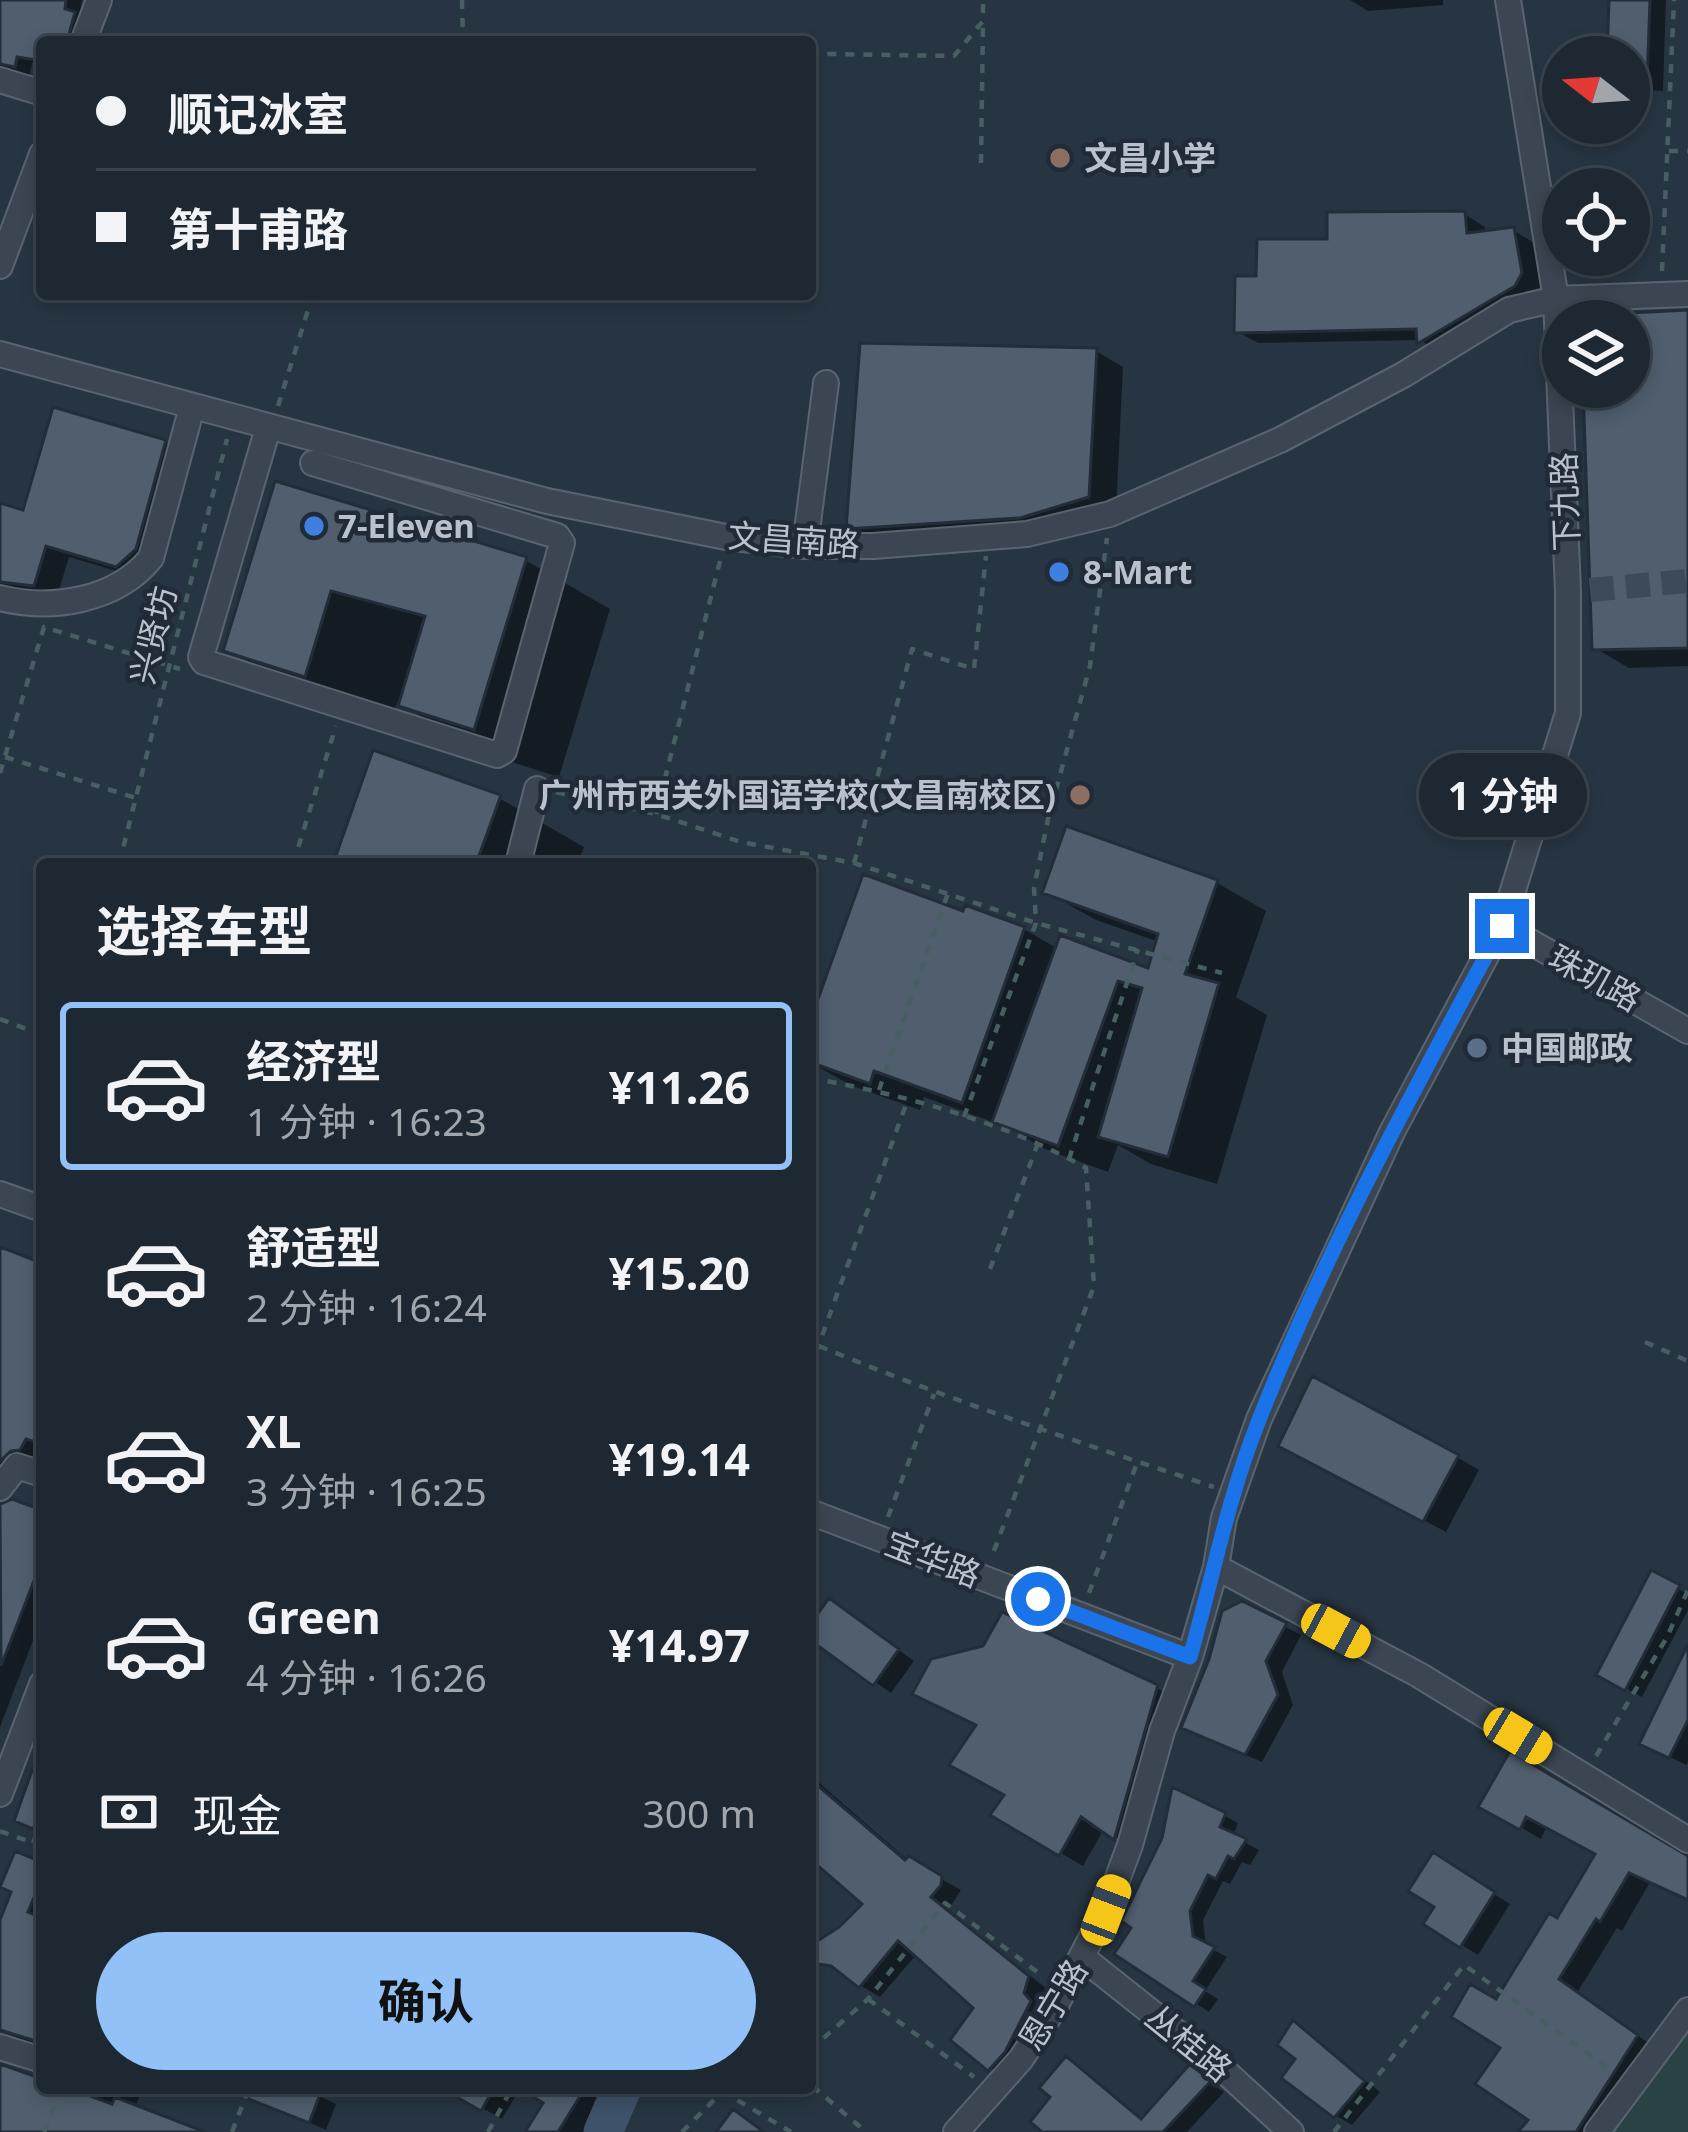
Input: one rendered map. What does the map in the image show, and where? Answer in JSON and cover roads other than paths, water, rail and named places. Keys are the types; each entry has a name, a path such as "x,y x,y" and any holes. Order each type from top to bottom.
{"street":[{"path":"85,36 99,0"},
{"name":"下九路","path":"1232,1494 1259,1419 1320,1283 1392,1132 1502,926 1568,713 1579,591 1556,299 1508,0"},
{"path":"0,80 36,91"},
{"path":"0,266 36,170"},
{"name":"文昌南路","path":"0,354 573,506 726,537 805,547 988,538 1062,527 1109,514 1280,440 1403,375 1509,310 1556,299 1572,302 1688,294"},
{"path":"805,547 826,383"},
{"path":"0,598 34,604 66,602 115,588 140,572 151,558 192,406"},
{"path":"270,428 201,656 204,662 497,755 505,751 573,506"},
{"path":"314,463 557,536 562,543"},
{"path":"520,858 537,789"},
{"name":"珠玑路","path":"1502,926 1688,1031"},
{"path":"0,1194 36,1207"},
{"path":"0,1488 17,1466 36,1472"},
{"name":"恩宁路","path":"956,2132 1022,2059 1083,1958 1130,1845 1162,1731 1190,1657 1232,1494"},
{"name":"宝华路","path":"816,1514 1190,1657"},
{"path":"1216,1567 1419,1675 1688,1840"},
{"path":"0,1794 36,1700"},
{"name":"丛桂路","path":"1083,1958 1219,2066 1291,2132"},
{"path":"1597,2132 1688,2010"},
{"path":"0,2047 36,2058"}],"waterway":[{"path":"603,2132 619,2094"}],"tunnel":[{"path":"1590,590 1688,581"}],"place":[{"name":"文昌小学","path":"1060,158"},
{"name":"7-Eleven","path":"314,526"},
{"name":"8-Mart","path":"1059,572"},
{"name":"广州市西关外国语学校(文昌南校区)","path":"1080,795"},
{"name":"中国邮政","path":"1477,1048"}]}
